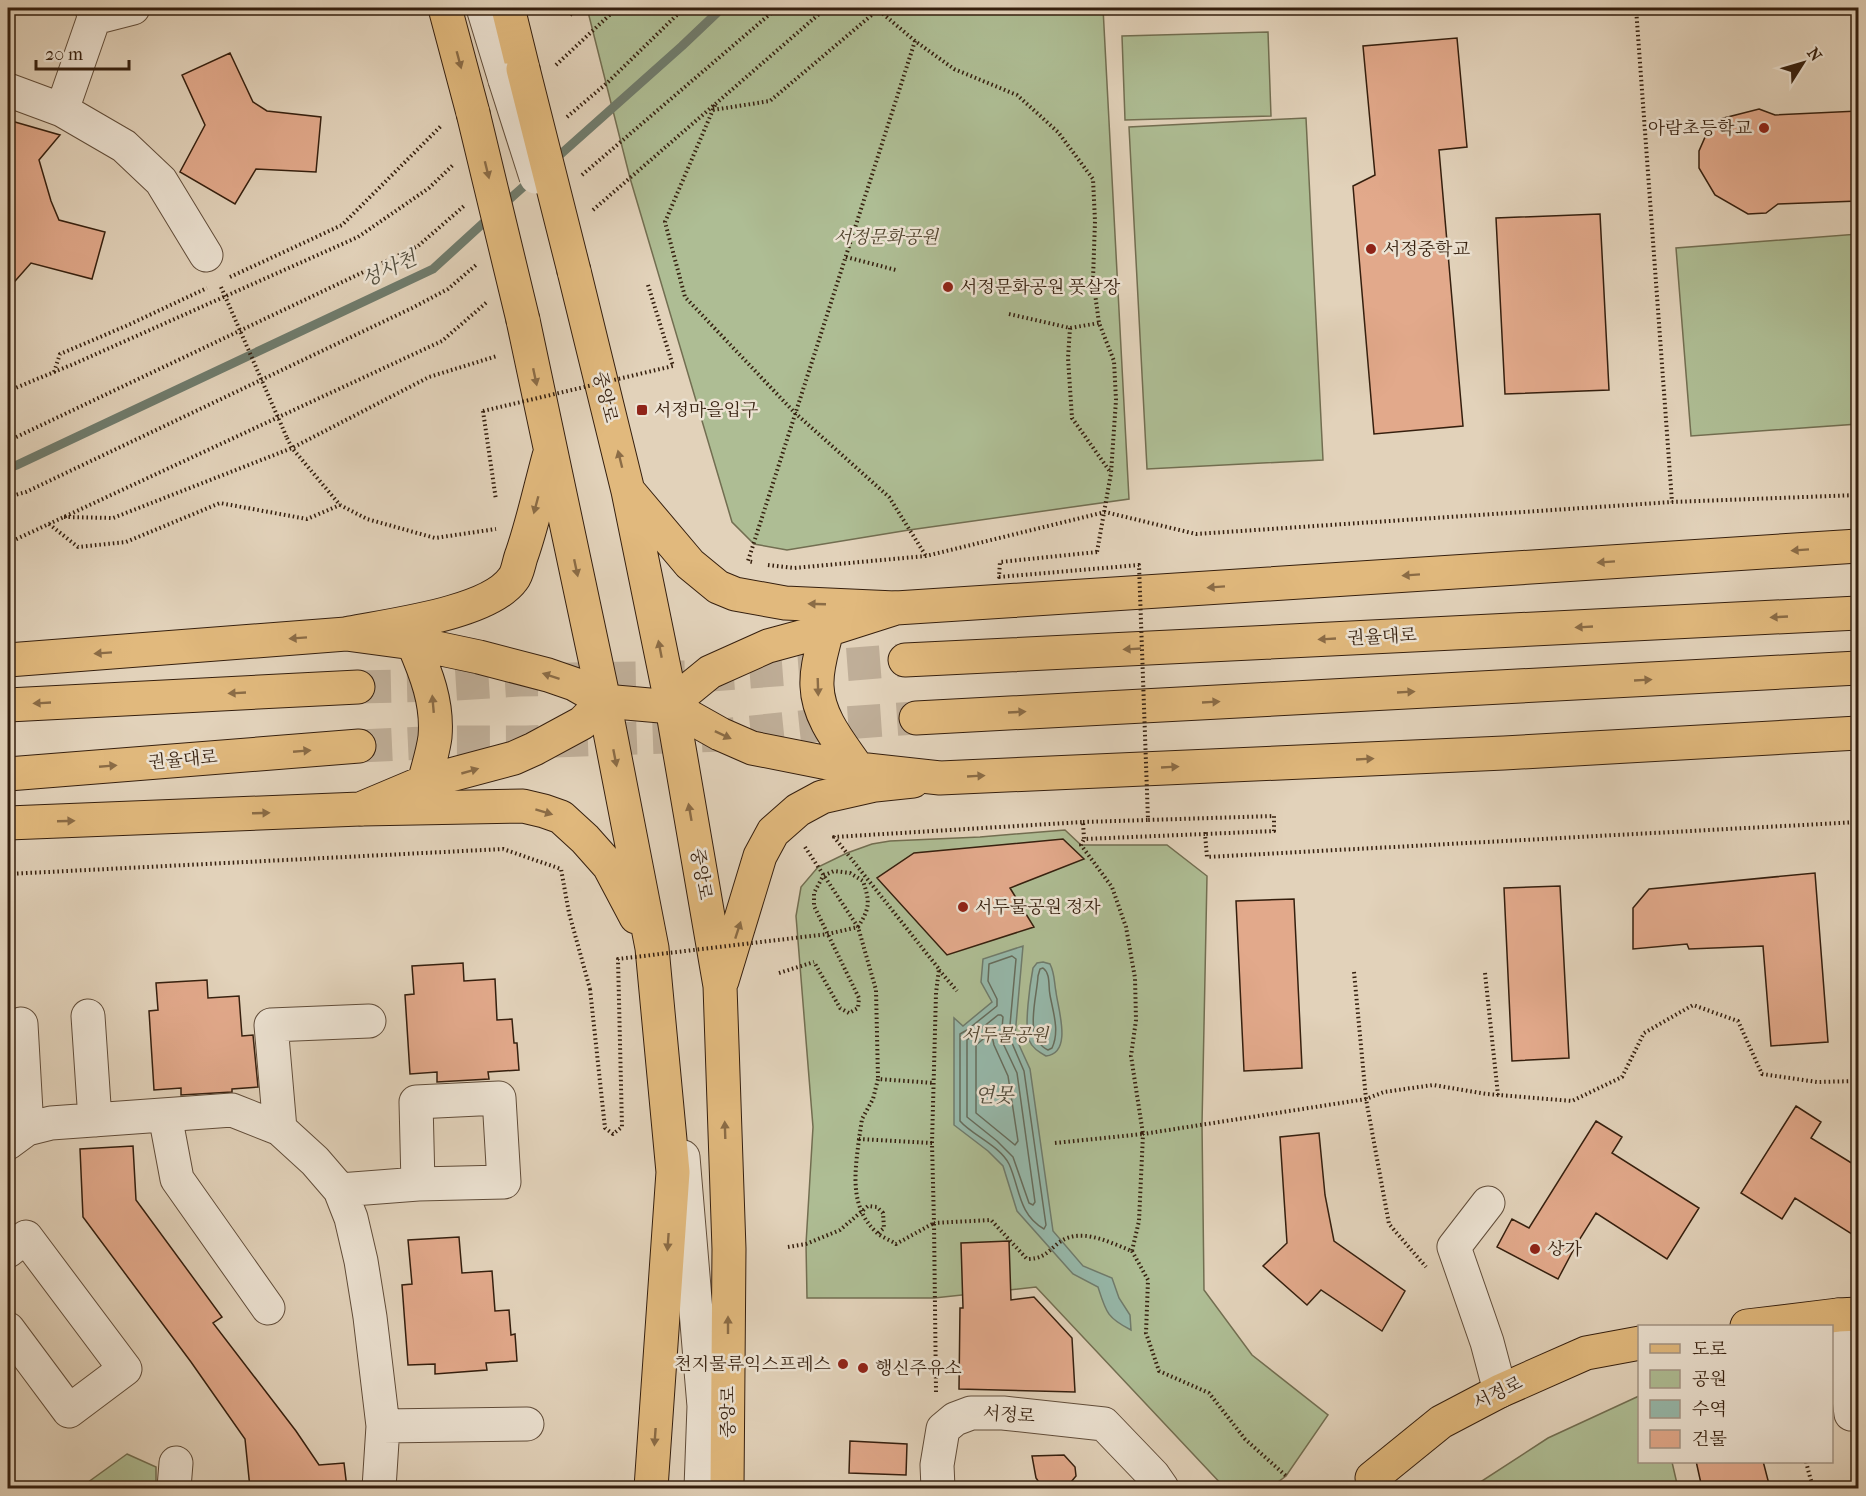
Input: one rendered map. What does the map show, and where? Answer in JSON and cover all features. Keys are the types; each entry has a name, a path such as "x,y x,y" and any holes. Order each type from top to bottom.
{"main road":[{"path":"445,8 523,320 604,700 653,953 673,1172 651,1488"},
{"path":"508,8 526,72"},
{"name":"중앙로","path":"526,72 571,272 582,304 628,491 672,707 720,986 729,1249 727,1488"},
{"path":"8,660 346,634 462,610 485,601 513,579 528,535 551,449"},
{"path":"628,491 690,564 718,587 760,600 785,603 897,608 1858,546"},
{"path":"672,707 710,672 768,646 897,608"},
{"name":"권율대로","path":"905,660 1858,613"},
{"path":"827,630 819,662 817,686 820,706 828,725 858,769"},
{"path":"346,634 413,643 478,657 548,675 574,684 604,700 672,707 720,734 752,748 858,769 940,778"},
{"path":"413,643 432,693 434,715 435,737 424,782"},
{"path":"916,718 1858,668"},
{"path":"8,705 358,687"},
{"path":"360,809 424,782 476,770 514,758 582,723 604,700"},
{"path":"720,986 759,856 773,832 798,810 822,797 875,785 940,778 1504,753 1858,733"},
{"name":"권율대로","path":"8,774 359,746"},
{"path":"8,823 360,809 523,806 561,817 609,866 653,953"},
{"path":"1756,1325 1848,1315"},
{"name":"서정로","path":"1372,1478 1441,1422 1500,1391 1586,1353 1638,1343"}],"street":[{"path":"62,110 93,13 133,8"},
{"path":"483,8 526,72"},
{"path":"8,90 62,110 124,146 161,181 215,273"},
{"path":"653,953 686,1174 704,1406 701,1488"},
{"path":"88,1016 95,1120"},
{"path":"280,1130 271,1025 369,1021"},
{"path":"21,1024 17,1136 51,1124 232,1110 280,1130 315,1161 340,1190 351,1218 370,1317 383,1426 379,1488"},
{"path":"165,1115 177,1179 268,1308"},
{"path":"340,1190 418,1184"},
{"path":"1488,1203 1454,1247 1487,1342 1500,1391"},
{"path":"8,1251 26,1237 125,1369 69,1411 8,1329"},
{"path":"1848,1315 1851,1414"},
{"name":"서정로","path":"955,1419 971,1413 1003,1413 1104,1424 1150,1484"},
{"path":"938,1488 937,1465 943,1429 955,1419"},
{"path":"383,1426 527,1424"}],"path":[{"path":"570,15 579,8"},
{"path":"526,72 616,8"},
{"path":"562,122 607,83 684,8"},
{"path":"575,181 777,8"},
{"path":"585,217 826,8"},
{"path":"713,111 770,101 878,8 915,41 954,69 1017,95 1058,132 1093,179 1095,221 1092,279 1099,323 1114,361 1116,400 1111,473 1097,552 1000,562 999,577 1139,565 1148,820"},
{"path":"1636,8 1672,502"},
{"path":"915,41 748,561 794,568 926,556 1105,512 1196,534 1672,502 1858,495"},
{"path":"715,104 665,222 685,297 795,413 889,497 926,556"},
{"path":"54,372 60,354 126,326 215,273 342,225 441,126"},
{"path":"8,391 358,237 429,188 462,156"},
{"path":"8,441 418,246 472,199"},
{"path":"846,257 896,270"},
{"path":"8,497 26,492 421,303 448,289 485,258"},
{"path":"496,500 483,411 673,366 648,285"},
{"path":"221,287 292,448 340,505 368,519 435,538 501,528"},
{"path":"8,543 442,341 496,295"},
{"path":"1009,314 1070,328 1099,323"},
{"path":"1070,328 1068,358 1072,418 1111,473"},
{"path":"64,517 113,518 292,448 429,378 498,356"},
{"path":"49,524 78,547 126,542 220,503 307,519 340,505"},
{"path":"957,991 834,837 1083,822 1274,816 1274,831 1084,839"},
{"path":"1083,822 1084,839 1081,845 1112,887 1126,927 1135,978 1136,1020 1131,1056 1143,1134 1139,1221 1132,1251"},
{"path":"1205,834 1207,857 1858,822"},
{"path":"803,845 858,927 876,990 878,1079 873,1099 862,1119 859,1139 854,1181 860,1212 877,1234 896,1244 934,1223 991,1220 1027,1259 1039,1259 1070,1236 1095,1237 1132,1251 1148,1280 1146,1333 1159,1371 1209,1393 1245,1439 1286,1476"},
{"path":"8,874 503,849 561,869 569,913 590,989 605,1128 613,1134 622,1127 618,959 653,953 828,934 858,927 867,912 869,897 863,881 850,873 834,871 823,876 814,893 814,906 828,934 859,998 858,1008 849,1013 840,1008 814,962 779,973"},
{"path":"939,969 936,993 932,1143 936,1395 955,1419"},
{"path":"1354,972 1366,1099 1389,1224 1431,1273"},
{"path":"1485,973 1498,1095"},
{"path":"1055,1143 1143,1134 1366,1099 1384,1092 1433,1085 1498,1095 1572,1101 1622,1077 1644,1034 1693,1005 1738,1021 1762,1074 1817,1082 1858,1081"},
{"path":"878,1079 934,1083"},
{"path":"859,1139 932,1143"},
{"path":"788,1247 806,1244 840,1230 868,1206 876,1207 883,1213 884,1228 877,1234"},
{"path":"1807,1463 1813,1488"}],"green space":[{"name":"서정문화공원","path":"587,8 1103,8 1129,499 787,550 754,544 732,522 630,178"},
{"path":"1268,32 1271,116 1125,120 1122,36"},
{"path":"1306,118 1323,460 1147,469 1129,127"},
{"path":"1858,234 1858,424 1691,436 1676,248"},
{"name":"서두물공원","path":"1065,830 1081,845 1167,845 1207,876 1202,1125 1204,1290 1252,1355 1328,1415 1286,1476 1270,1488 1225,1488 1036,1287 934,1298 807,1298 806,1244 813,1127 796,916 801,887 818,867 872,844"},
{"path":"1638,1396 1638,1463 1672,1463 1678,1488 1471,1488 1548,1438"},
{"path":"127,1454 156,1467 156,1488 80,1488"}],"water":[{"name":"연못","path":"1023,946 1015,1036 1030,1069 1053,1231 1083,1266 1112,1278 1119,1298 1130,1315 1131,1330 1117,1322 1108,1313 1098,1287 1073,1274 1017,1211 1003,1166 988,1151 954,1125 954,1018 963,1026 992,1002 981,982 983,959"},
{"path":"1037,963 1050,964 1053,971 1062,1029 1059,1047 1054,1053 1046,1056 1030,1043 1027,1025 1033,968"}],"building":[{"path":"1457,38 1467,147 1439,150 1463,426 1374,434 1353,186 1375,175 1363,46"},
{"path":"230,53 253,102 267,111 321,117 316,172 256,169 235,204 180,172 205,125 182,75"},
{"path":"1759,109 1775,115 1858,111 1858,201 1778,204 1766,213 1748,214 1715,195 1699,168 1699,151 1706,135 1720,119"},
{"path":"8,120 60,135 39,160 59,220 105,232 92,279 31,263 8,289"},
{"path":"1600,214 1609,390 1505,394 1496,218"},
{"name":"서두물공원 정자","path":"1063,839 1084,859 1010,888 1034,927 947,955 877,878 914,853"},
{"path":"1815,873 1828,1042 1771,1046 1763,946 1689,949 1687,944 1633,949 1633,908 1649,889"},
{"path":"1560,886 1569,1058 1512,1061 1504,888"},
{"path":"1294,899 1302,1068 1244,1071 1236,901"},
{"path":"463,963 464,981 495,979 497,1020 512,1019 519,1070 488,1072 489,1079 437,1082 437,1072 410,1074 405,995 414,994 412,966"},
{"path":"207,980 208,998 239,996 242,1036 253,1035 258,1087 232,1089 232,1092 181,1095 181,1088 154,1090 149,1011 158,1010 156,983"},
{"path":"1796,1106 1821,1122 1811,1138 1858,1167 1858,1238 1795,1198 1782,1219 1741,1193"},
{"path":"1596,1121 1622,1137 1612,1153 1699,1208 1667,1259 1596,1213 1558,1279 1497,1247 1512,1219 1529,1228"},
{"path":"1319,1133 1325,1195 1334,1241 1405,1291 1382,1331 1321,1290 1307,1305 1263,1266 1287,1243 1280,1137"},
{"path":"133,1146 136,1200 222,1317 213,1323 296,1431 319,1465 344,1463 347,1488 250,1488 245,1439 83,1217 80,1149"},
{"path":"459,1237 462,1273 492,1271 495,1311 509,1310 511,1335 515,1334 517,1361 486,1363 487,1370 435,1374 435,1364 408,1365 402,1285 412,1284 408,1240"},
{"path":"1009,1241 1011,1300 1034,1297 1072,1338 1075,1392 959,1389 960,1308 963,1308 961,1243"},
{"path":"850,1441 907,1444 906,1475 849,1473"},
{"path":"1064,1455 1075,1467 1076,1476 1066,1488 1043,1488 1036,1478 1032,1456"},
{"path":"1696,1463 1764,1463 1770,1488 1702,1488"}],"waterway":[{"name":"성사천","path":"553,161 722,8"},
{"name":"성사천","path":"503,205 531,180"},
{"name":"성사천","path":"8,468 433,269 491,216"}],"tunnel":[{"path":"358,687 519,680 685,677 905,660"},
{"path":"359,746 723,735 916,718"}],"place":[{"name":"아람초등학교","path":"1764,128"},
{"name":"서정중학교","path":"1371,249"},
{"name":"서정문화공원 풋살장","path":"948,287"},
{"name":"서정마을입구","path":"642,410"},
{"name":"서두물공원 정자","path":"963,907"},
{"name":"상가","path":"1535,1249"},
{"name":"천지물류익스프레스","path":"843,1364"},
{"name":"행신주유소","path":"863,1368"}]}
